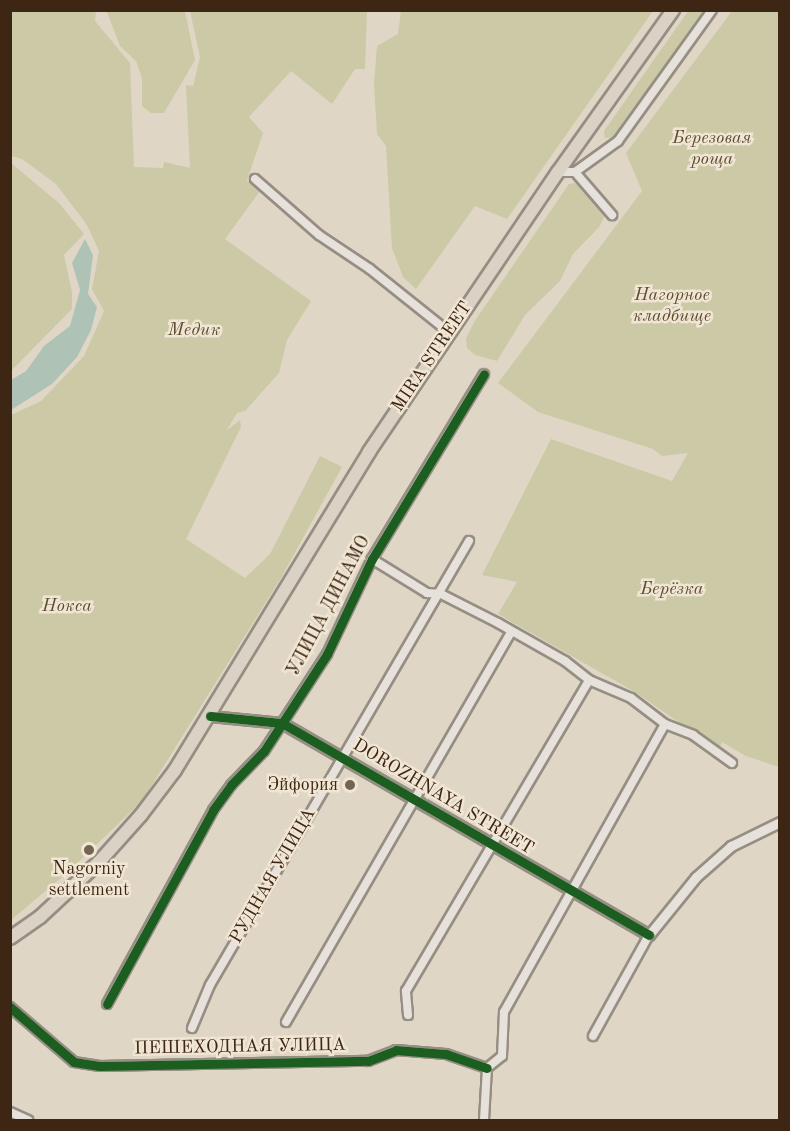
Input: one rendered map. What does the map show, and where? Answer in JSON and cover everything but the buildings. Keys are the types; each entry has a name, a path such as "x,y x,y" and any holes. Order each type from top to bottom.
{"main road":[{"name":"MIRA STREET","path":"10,938 80,881 134,823 210,716 369,452 558,172 673,10"}],"street":[{"path":"558,172 575,172 618,141 712,10"},
{"path":"575,172 612,215"},
{"path":"255,179 319,235 370,269 449,332"},
{"name":"УЛИЦА ДИНАМО","path":"107,1004 213,810 282,723 327,654 372,559 484,374"},
{"name":"РУДНАЯ УЛИЦА","path":"192,1028 210,985 434,596 469,541"},
{"path":"372,559 434,596 441,594 565,661 589,680 631,698 665,724 693,735 732,763"},
{"path":"286,1022 416,801 511,632"},
{"path":"408,1015 406,991 589,680"},
{"name":"DOROZHNAYA STREET","path":"210,716 282,723 342,755 568,891 649,935"},
{"path":"484,1120 487,1068 502,1056 504,1012 568,891 665,724"},
{"path":"593,1036 649,935 696,877 731,846 780,822"},
{"name":"ПЕШЕХОДНАЯ УЛИЦА","path":"10,1007 74,1062 100,1066 368,1061 396,1050 446,1054 487,1068"},
{"path":"10,1112 28,1120"}],"green space":[{"path":"11,10 96,11 95,21 130,63 134,167 163,168 164,162 190,168 186,85 193,86 200,57 190,11 367,11 365,69 355,69 332,104 291,71 249,117 263,133 247,180 260,191 225,239 311,301 287,340 279,373 245,411 237,413 227,430 240,420 241,427 186,539 245,578 270,554 320,456 342,467 281,578 142,801 67,873 11,920 11,415 41,401 84,356 104,311 92,289 99,251 87,225 56,184 22,159 11,156"},
{"path":"185,11 195,60 164,113 151,113 142,106 142,78 136,61 120,46 107,12"},
{"path":"401,11 653,11 507,219 475,206 416,289 403,277 392,248 386,146 377,134 374,85 377,46 398,34"},
{"path":"688,11 704,11 682,49 615,137 605,138 604,131"},
{"path":"732,11 779,11 779,767 746,756 722,742 719,750 635,692 498,614 517,582 482,575 551,439 672,481 688,453 662,456 653,449 538,412 498,383 642,191 626,153"},
{"path":"11,163 60,204 84,234 64,255 72,292 72,309 11,371"},
{"path":"585,182 609,206 600,226 573,254 560,281 525,315 497,361 475,355 467,348 466,339 474,322 569,184"}],"shaded area":[{"path":"85,239 93,255 88,294 97,307 91,330 77,357 52,384 11,410 11,380 26,371 44,346 70,326 80,290 72,263"}],"cycle path":[{"path":"107,1004 213,810 231,785 264,751 327,654 372,559 484,374"},
{"path":"210,716 282,723 649,935"},
{"path":"10,1007 74,1062 100,1066 368,1061 396,1050 446,1054 487,1068"}],"place":[{"name":"Эйфория","path":"350,785"},
{"name":"Nagorniy settlement","path":"89,850"}],"park label":[{"name":"Березовая роща","path":"712,149"},
{"name":"Нагорное кладбище","path":"672,306"},
{"name":"Медик","path":"194,330"},
{"name":"Берёзка","path":"672,589"},
{"name":"Нокса","path":"67,606"}]}
